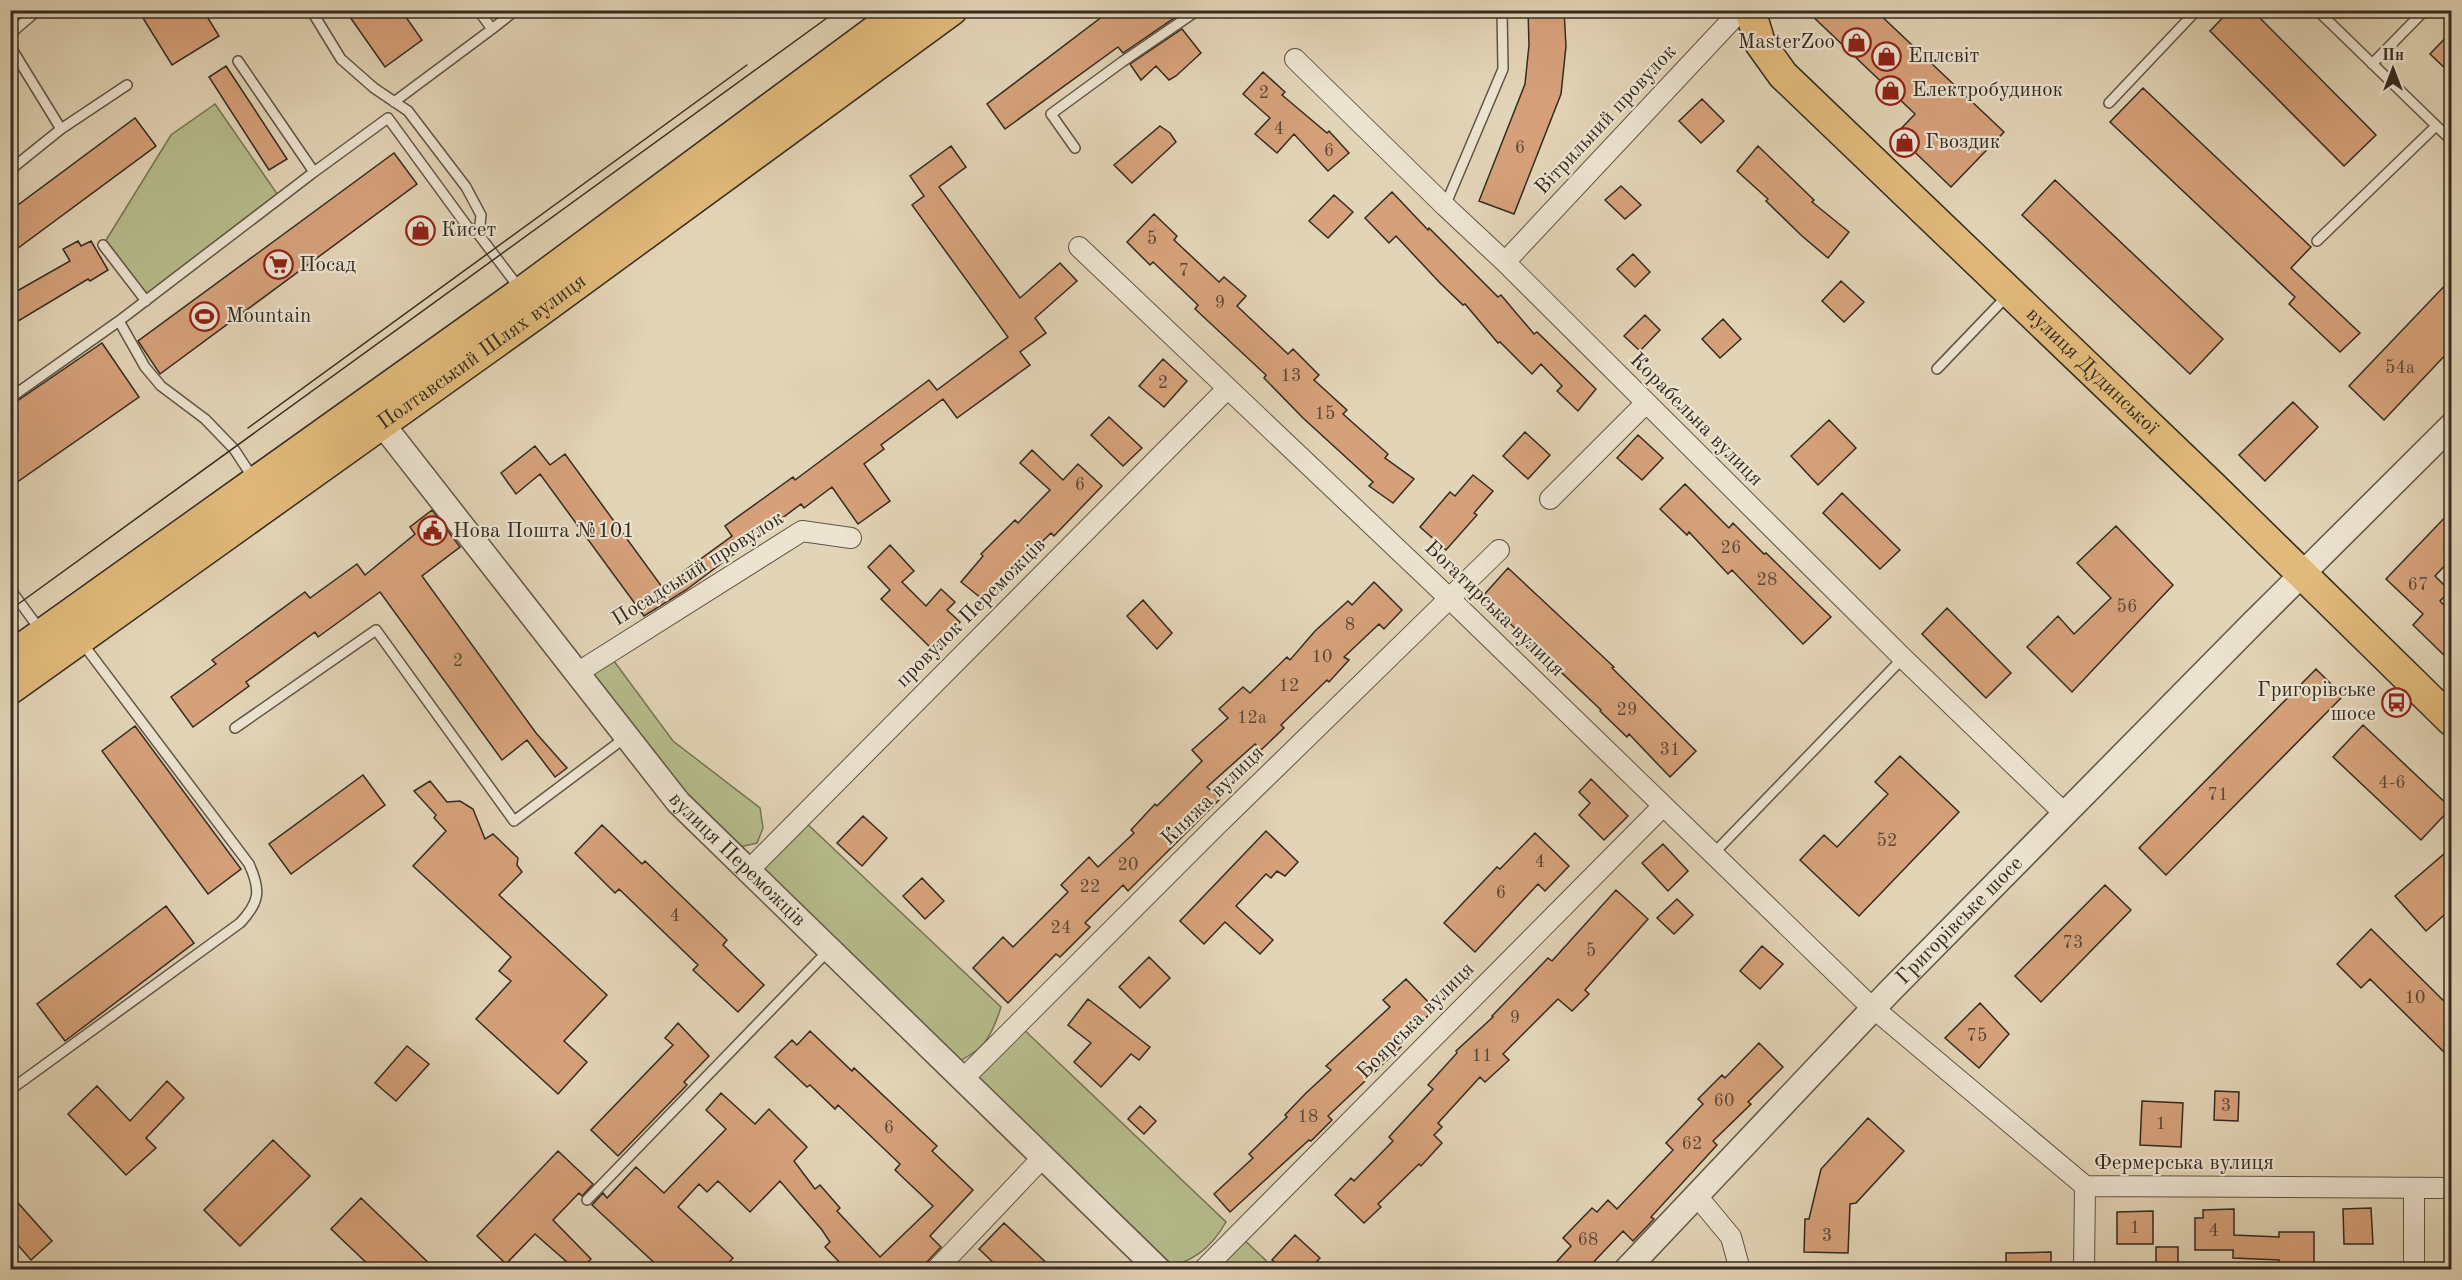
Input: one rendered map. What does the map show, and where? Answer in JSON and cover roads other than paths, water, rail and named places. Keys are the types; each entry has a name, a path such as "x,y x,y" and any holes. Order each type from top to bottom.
{"main road":[{"name":"Полтавський Шлях вулиця","path":"10,657 56,643 530,303 890,30 952,10"},
{"name":"вулиця Дудинської","path":"1750,10 1760,44 1783,75 2302,573 2451,721"},
{"name":"Полтавський Шлях вулиця","path":"10,689 56,643 256,483 374,414"}],"street":[{"name":"Вітрильний провулок","path":"1505,262 1742,10"},
{"name":"Корабельна вулиця","path":"1295,59 1444,207 1505,262 1645,404 2065,814"},
{"name":"Богатирська вулиця","path":"1080,247 1450,599 1873,1009"},
{"name":"провулок Переможців","path":"749,870 1227,389"},
{"path":"1550,499 1645,404"},
{"name":"вулиця Переможців","path":"374,414 678,802 1159,1269"},
{"name":"Григорівське шосе","path":"1626,1269 1873,1009 2451,425"},
{"name":"Посадський провулок","path":"577,673 802,531 851,538"},
{"name":"Княжа вулиця","path":"964,1078 1215,827 1499,550"},
{"name":"Боярська вулиця","path":"1203,1269 1663,806"},
{"name":"Фермерська вулиця","path":"1873,1009 2085,1186 2451,1188"},
{"path":"936,1269 1044,1156"},
{"path":"2084,1269 2085,1186"},
{"path":"2414,1188 2414,1269"},
{"path":"1697,1196 1731,1237 1740,1261 1740,1269"}],"lane":[{"path":"10,34 38,10"},
{"path":"311,10 342,59 375,88 408,111 466,187 481,215 479,235"},
{"path":"478,10 492,29"},
{"path":"394,102 516,10"},
{"path":"1075,148 1051,114 1198,10"},
{"path":"1444,207 1503,69 1502,10"},
{"path":"2109,103 2197,10"},
{"path":"2317,10 2451,141"},
{"path":"2372,64 2425,10"},
{"path":"10,46 61,129"},
{"path":"238,61 314,172"},
{"path":"10,170 61,129 127,85"},
{"path":"10,398 146,301 388,118 466,226 479,235 530,303"},
{"path":"2317,241 2436,126"},
{"path":"103,245 146,301"},
{"path":"1937,369 2010,293"},
{"path":"119,321 145,367 161,386 205,419 234,449 256,483"},
{"path":"10,589 249,864 257,880 257,895 252,910 240,922 10,1090"},
{"path":"235,728 376,630 514,821 626,736"},
{"path":"1714,853 1904,658"},
{"path":"587,1200 829,949"}],"tram line":[{"path":"10,610 838,10"},
{"path":"248,428 747,65"}],"place":[{"name":"MasterZoo","path":"1856,42"},
{"name":"Еплсвіт","path":"1887,56"},
{"name":"Електробудинок","path":"1891,90"},
{"name":"Гвоздик","path":"1904,142"},
{"name":"Кисет","path":"420,230"},
{"name":"Посад","path":"278,265"},
{"name":"Mountain","path":"205,316"},
{"name":"Нова Пошта №101","path":"432,531"},
{"name":"Григорівське шосе","path":"2397,702"}]}
